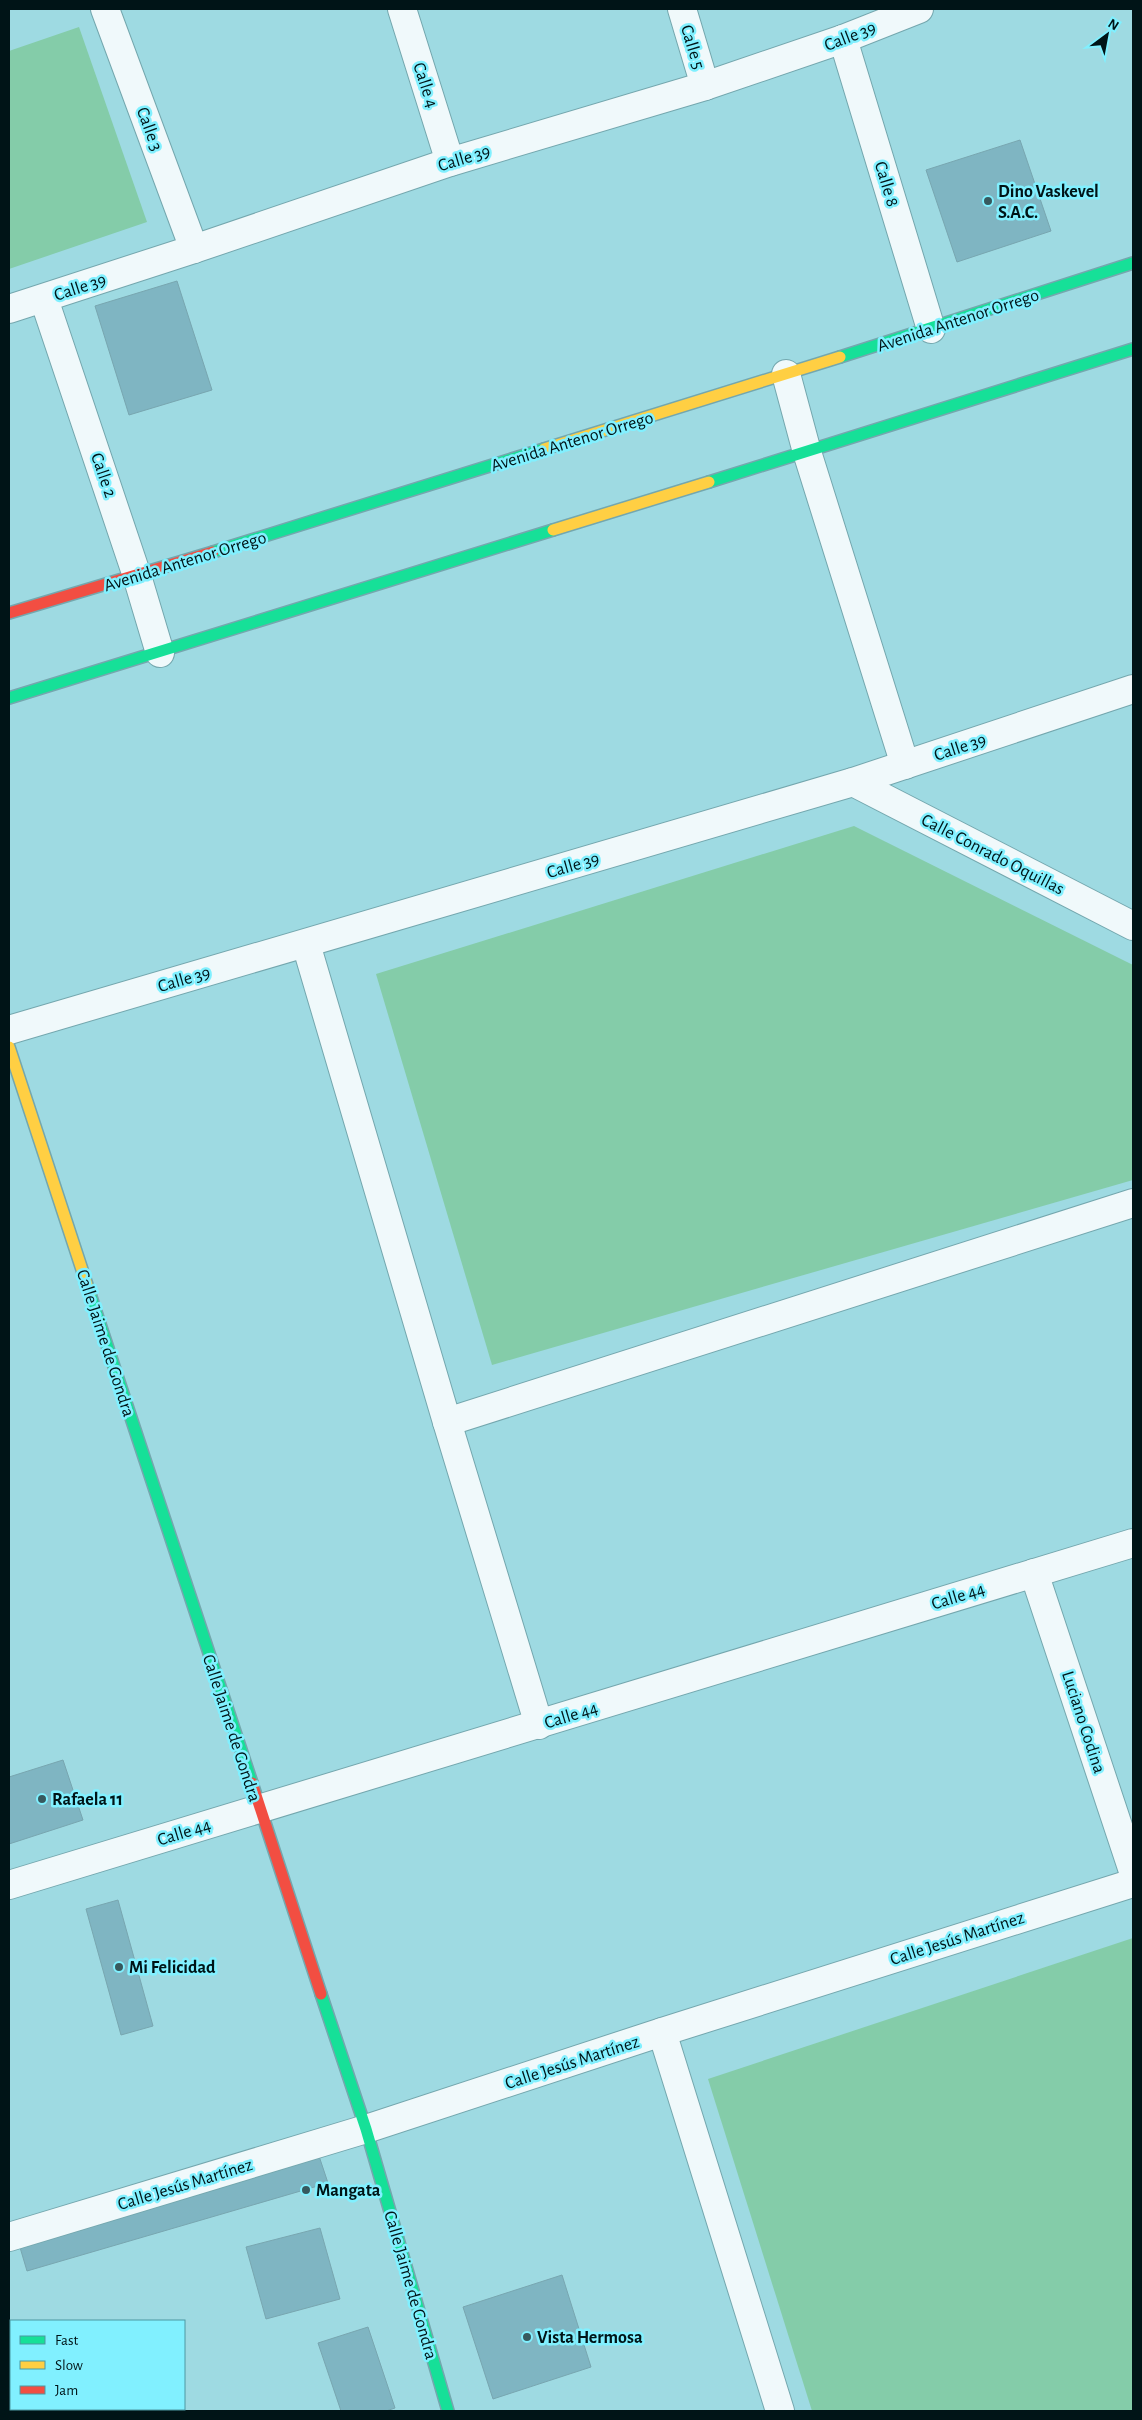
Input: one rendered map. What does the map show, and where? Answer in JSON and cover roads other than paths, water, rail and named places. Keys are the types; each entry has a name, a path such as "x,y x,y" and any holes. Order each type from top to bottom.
{"street":[{"name":"Calle 3","path":"105,9 194,249"},
{"name":"Calle 4","path":"402,9 450,162"},
{"name":"Calle 5","path":"682,9 705,86"},
{"name":"Calle 39","path":"9,309 194,249 450,162 705,86 843,39 919,9"},
{"name":"Calle 8","path":"843,39 931,329"},
{"name":"Avenida Antenor Orrego","path":"9,613 137,576 931,329 1133,263"},
{"name":"Calle 2","path":"44,299 137,576 160,652"},
{"path":"9,698 807,452 1133,349"},
{"path":"786,374 807,452 905,765"},
{"name":"Calle 39","path":"9,1030 853,782 1133,689"},
{"name":"Calle Conrado Oquillas","path":"853,782 1133,926"},
{"path":"306,944 447,1422 539,1725"},
{"name":"Calle Jaime de Gondra","path":"9,1047 366,2130 448,2411"},
{"path":"447,1422 1133,1203"},
{"name":"Calle 44","path":"9,1886 1133,1543"},
{"name":"Luciano Codina","path":"1034,1573 1133,1871"},
{"name":"Calle Jesús Martínez","path":"9,2238 366,2130 662,2032 1133,1883"},
{"path":"662,2032 780,2411"}],"place":[{"name":"Dino Vaskevel S.A.C.","path":"988,201"},
{"name":"Rafaela 11","path":"42,1799"},
{"name":"Mi Felicidad","path":"119,1967"},
{"name":"Mangata","path":"306,2190"},
{"name":"Vista Hermosa","path":"527,2337"}]}
